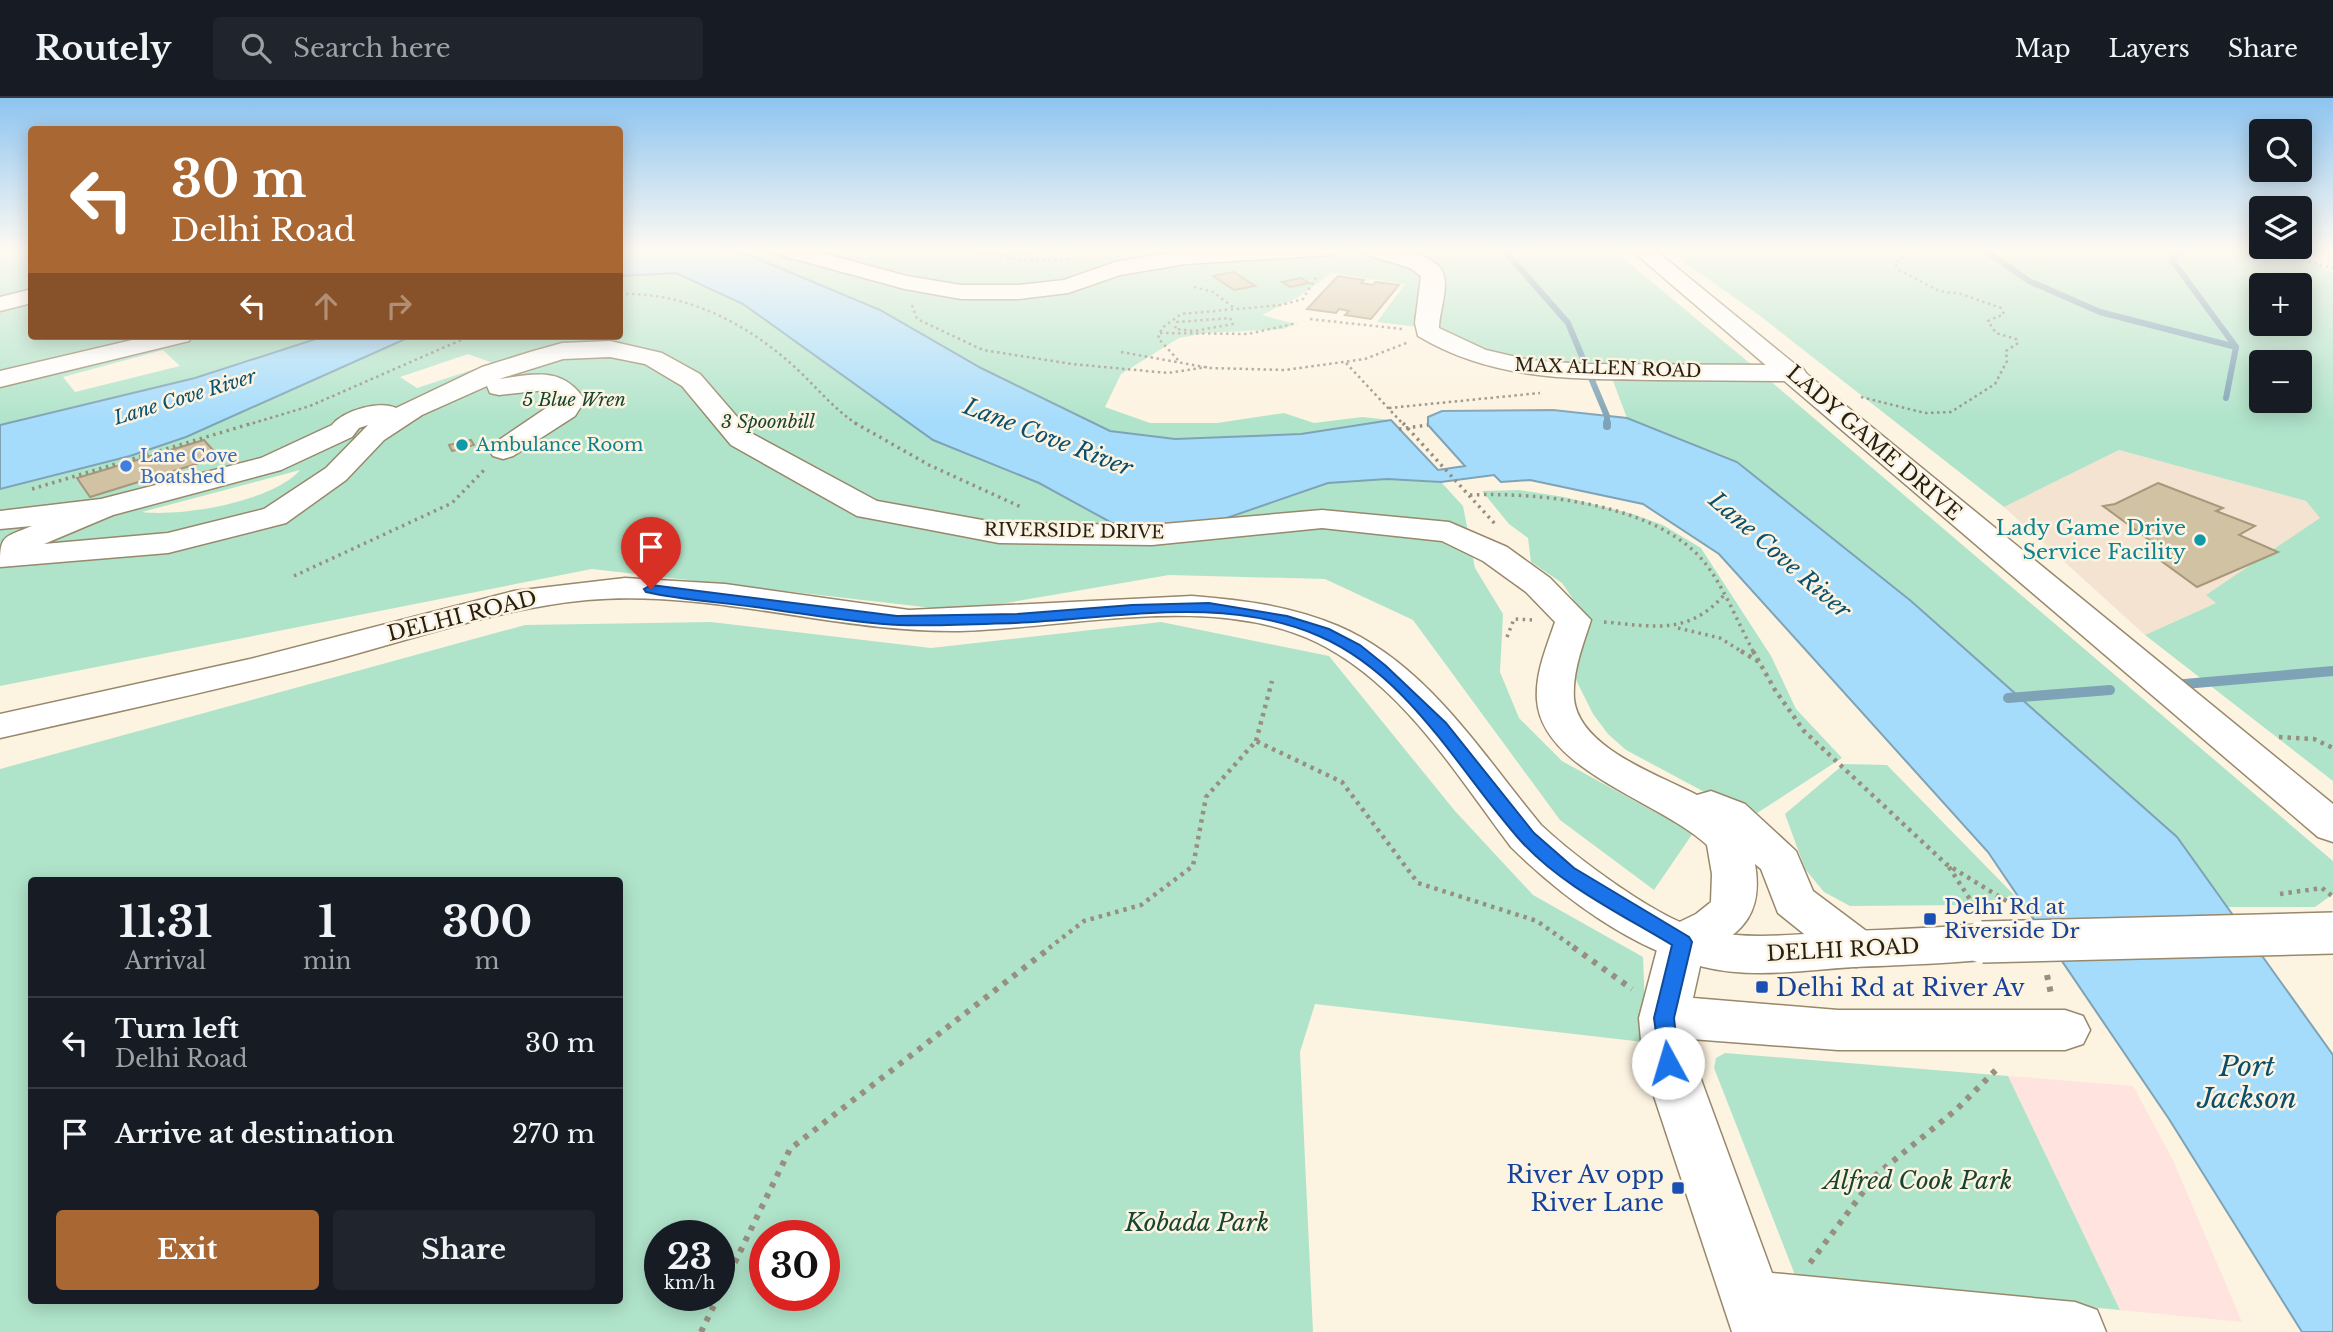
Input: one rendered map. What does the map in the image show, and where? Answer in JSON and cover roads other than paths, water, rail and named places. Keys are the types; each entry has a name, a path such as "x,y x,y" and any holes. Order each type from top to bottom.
{"street":[{"name":"MAX ALLEN ROAD","path":"1428,307 1425,314 1427,331 1452,348 1497,363 1569,371 1793,373"},
{"name":"LADY GAME DRIVE","path":"1712,307 2180,702 2333,827"},
{"path":"0,379 165,340"},
{"path":"85,382 150,363 146,345"},
{"name":"RIVERSIDE DRIVE","path":"0,556 168,543 275,516 335,474 374,434 412,409 452,394 491,373 562,351 610,349 653,358 691,380 741,439 868,509 999,533 1152,535 1322,519 1448,532 1495,554 1538,585 1573,620 1556,679"},
{"path":"547,380 546,367 562,351"},
{"path":"452,394 547,380 568,392 572,400 565,410 503,450"},
{"path":"281,437 349,422 372,414 412,409"},
{"path":"0,520 102,508 157,496 271,464 342,431 349,422"},
{"path":"0,551 102,508"},
{"name":"DELHI ROAD","path":"0,726 286,662 476,609 539,596 584,591 628,588 674,590 897,620 1004,619 1209,607 1287,620 1323,632 1354,648 1381,669 1440,727 1527,837 1568,872 1682,942 1712,950 1766,955 1856,949 1979,925 2333,933"},
{"path":"1556,679 1560,720 1577,741 1605,763 1703,820 1722,836 1733,859 1737,895 1720,925 1682,942 1666,1009 1668,1063 1768,1312 2075,1332"},
{"path":"1556,679 1579,717 1596,737 1623,759 1730,814 1780,862 1794,901 1856,949"},
{"path":"1666,1009 1715,1019 1838,1030 2012,1031 2059,1015"}],"water":[{"name":"Port Jackson","path":"747,307 872,307 981,368 1110,431 1175,439 1301,434 1391,420 1438,470 1465,466 1428,425 1428,417 1442,411 1553,410 1627,418 1737,462 1911,601 2177,837 2333,1055 2333,1332 2302,1332 2169,1119 1988,852 1719,554 1643,504 1530,480 1501,482 1494,475 1441,482 1387,479 1328,483 1218,521 1174,528 1112,523 1039,483 933,440"},
{"name":"Lane Cove River","path":"313,340 403,340 186,437 130,456 0,489 0,425 195,378"}],"waterway":[{"path":"1554,307 1568,323 1607,416 1607,426"},
{"path":"2088,307 2236,347"},
{"path":"2206,307 2236,347"},
{"path":"2226,398 2236,347"},
{"path":"2173,685 2333,671"},
{"path":"2008,698 2110,690"}],"place":[{"name":"Ambulance Room","path":"462,445"},
{"name":"Lane Cove Boatshed","path":"126,466"},
{"name":"Lady Game Drive Service Facility","path":"2200,540"},
{"name":"Delhi Rd at Riverside Dr","path":"1930,919"},
{"name":"Delhi Rd at River Av","path":"1762,987"},
{"name":"River Av opp River Lane","path":"1678,1188"}],"park label":[{"name":"5 Blue Wren","path":"574,400"},
{"name":"3 Spoonbill","path":"768,422"},
{"name":"Alfred Cook Park","path":"1918,1180"},
{"name":"Kobada Park","path":"1197,1222"}]}
